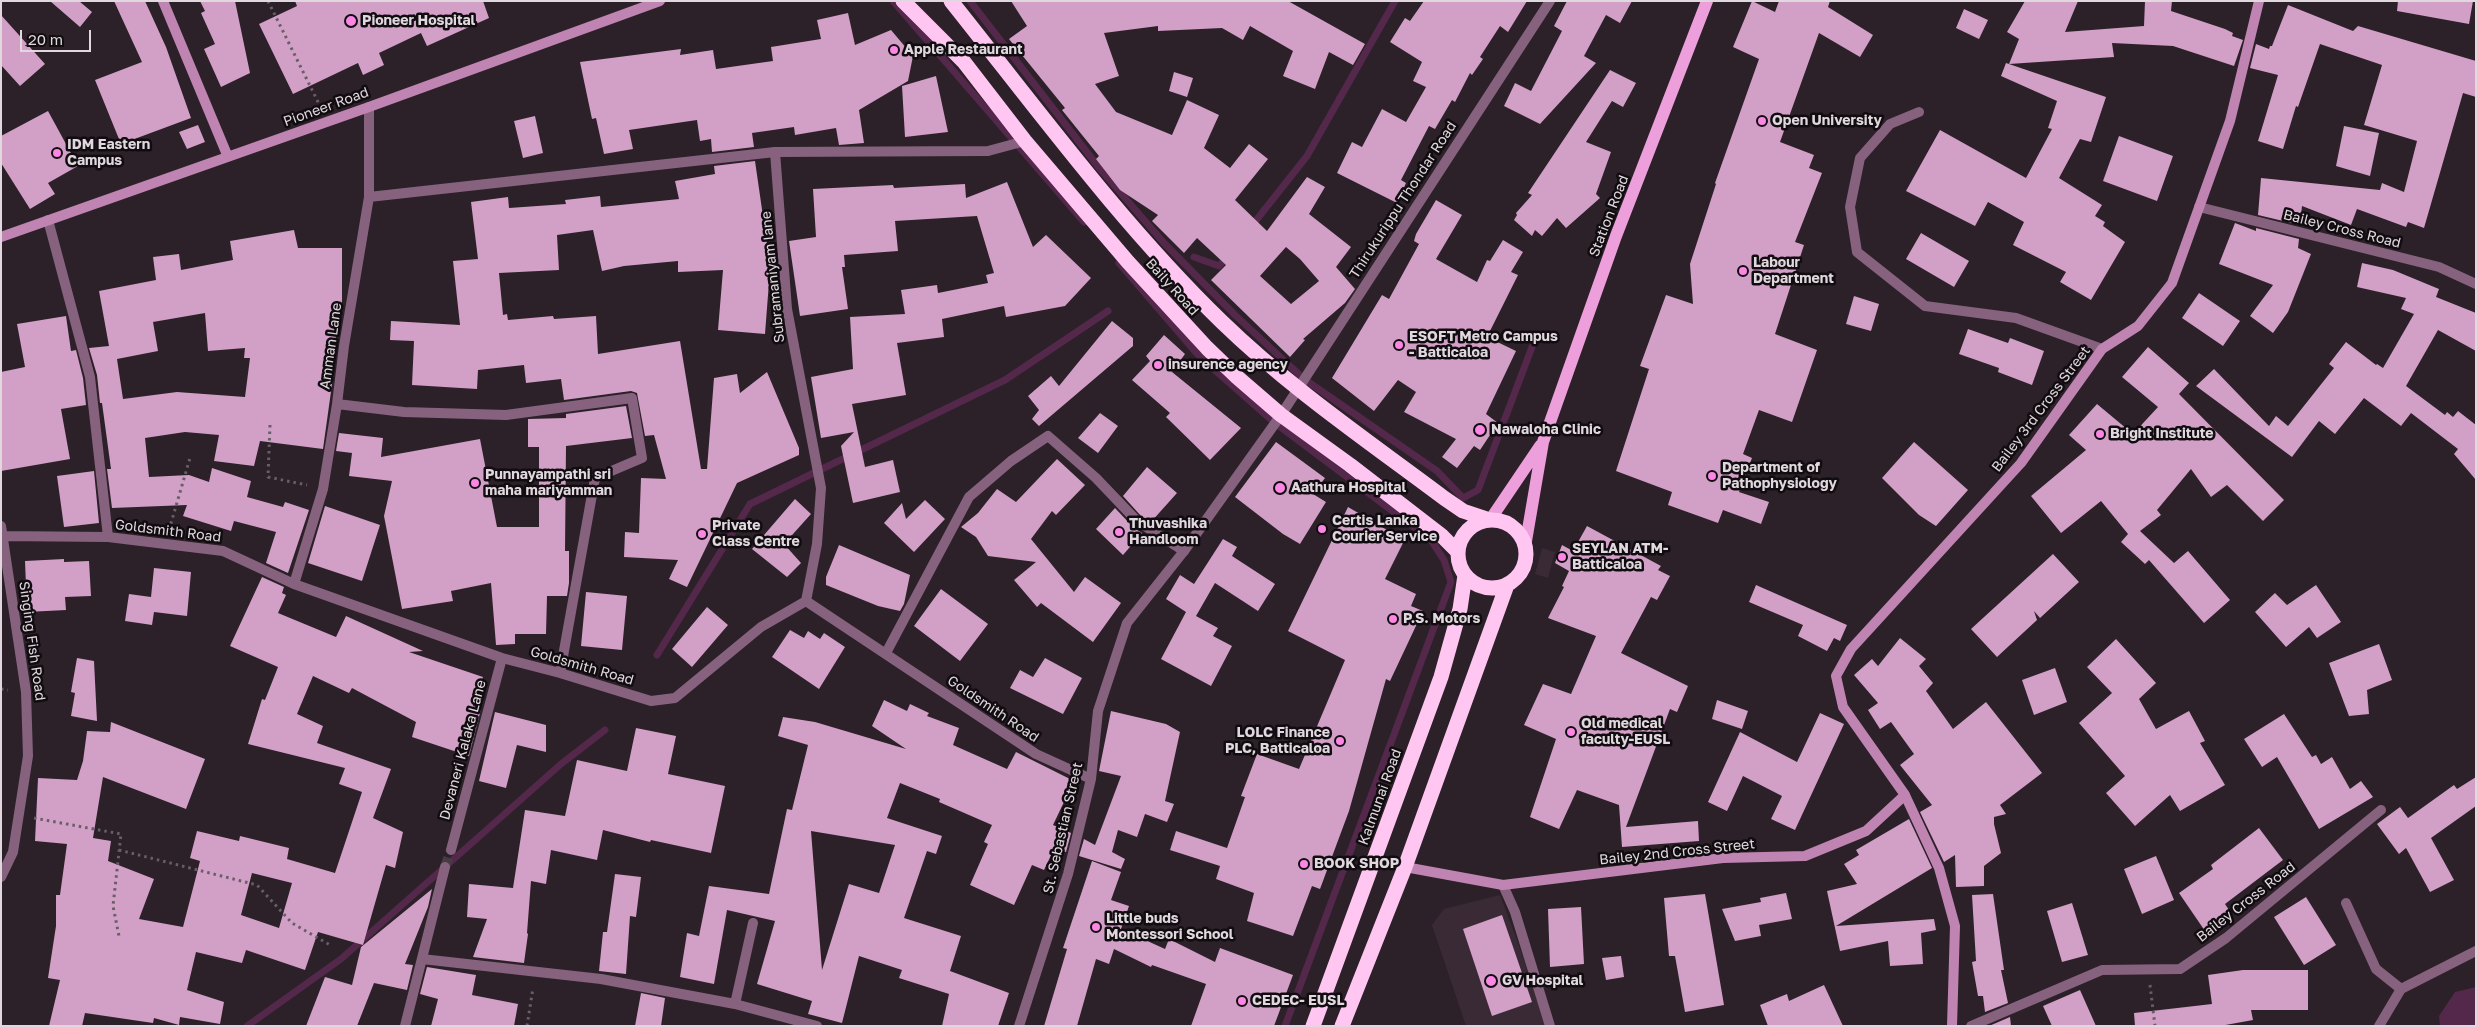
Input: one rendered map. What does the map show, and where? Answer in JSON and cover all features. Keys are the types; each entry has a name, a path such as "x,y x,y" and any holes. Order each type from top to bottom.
{"highway":[{"name":"Baily Road","path":"903,1 964,62 1025,141 1184,324 1237,377 1281,415 1442,536 1458,552"},
{"name":"Baily Road","path":"951,1 1071,152 1147,242 1220,320 1298,389 1457,507 1490,520"},
{"path":"1490,520 1502,521 1513,527 1521,536 1525,547 1522,569 1516,578 1507,585 1496,588 1484,588 1474,583 1465,575 1460,564 1458,552 1461,540 1468,530 1478,523 1490,520"},
{"name":"Kalmunai Road","path":"1313,1026 1441,677 1460,609 1465,575"},
{"path":"1342,1026 1405,867 1507,585"}],"main road":[{"name":"Station Road","path":"1525,547 1543,442 1616,236 1707,1"},
{"name":"Station Road","path":"1490,520 1543,442"}],"street":[{"path":"162,1 228,157"},
{"name":"Pioneer Road","path":"1,237 328,122 660,1"},
{"name":"Thirukurippu Thondar Road","path":"1281,415 1550,1"},
{"name":"Bailey 3rd Cross Street","path":"1905,795 1843,707 1836,676 1852,648 2021,463 2102,350 2138,326 2172,283 2230,121 2259,1"},
{"name":"Amman Lane","path":"294,584 323,488 337,404 344,346 369,197 369,107"},
{"path":"1919,112 1890,124 1860,158 1850,207 1857,252 1925,306 2016,318 2102,350"},
{"path":"369,197 775,152 988,151 1025,141"},
{"name":"Subramaniyam lane","path":"775,152 787,309 821,488 817,544 806,601"},
{"name":"Bailey Cross Road","path":"2199,207 2439,267 2476,284"},
{"path":"48,220 90,377 108,537"},
{"path":"337,404 404,412 506,415 632,398 642,458 595,478 560,672"},
{"name":"St. Sebastian Street","path":"1019,1026 1068,874 1091,779 1098,711 1127,623 1184,551 1281,415"},
{"path":"886,653 969,497 1011,461 1048,436 1096,478 1137,521 1184,551"},
{"name":"Goldsmith Road","path":"2,533 108,537 166,542 223,551 294,584 502,658 560,672 651,701 676,698 760,627 806,601 1036,754 1091,779"},
{"name":"Singing Fish Road","path":"1,877 13,852 28,756 26,692 2,533"},
{"name":"Devaneri Kalaka Lane","path":"451,850 502,658"},
{"path":"1905,795 1940,868 1955,926 1952,1026"},
{"name":"Bailey 2nd Cross Street","path":"1405,867 1503,885 1723,858 1805,856 1866,831 1905,795"},
{"name":"Bailey Cross Road","path":"1971,1026 2102,970 2180,969 2226,938 2381,810"},
{"path":"405,1026 445,867"},
{"path":"1503,885 1515,912 1550,1026"},
{"path":"2346,903 2376,969 2401,989"},
{"path":"735,1004 753,923"},
{"path":"2379,1026 2401,989 2476,952"},
{"path":"422,959 601,979 735,1004 817,1026"}],"path":[{"path":"268,1 328,122"},
{"path":"270,425 268,477 323,488"},
{"path":"166,542 190,458"},
{"path":"19,814 121,834 113,906 119,936"},
{"path":"119,850 257,885 292,923 330,945"},
{"path":"2148,969 2155,1026"},
{"path":"527,1026 536,973"}],"shaded area":[{"path":"1542,548 1555,552 1548,578 1535,574"},
{"name":"GV Hospital","path":"1500,895 1546,1026 1466,1026 1432,925 1444,909"},
{"path":"2476,987 2476,1026 2440,1026 2439,1016 2455,992"}],"building":[{"path":"50,1 79,1 92,12 80,27"},
{"path":"114,1 145,1 166,47 191,118 121,144 95,80 142,62"},
{"path":"200,1 235,1 250,73 221,87 204,49 215,44 201,13 205,11"},
{"path":"295,1 483,1 489,18 427,46 421,33 379,53 384,65 363,75 358,63 293,94 259,24 297,6"},
{"path":"1011,1 1288,1 1365,44 1353,65 1329,52 1315,89 1283,76 1293,51 1250,26 1243,40 1222,28 1158,31 1158,26 1104,33 1119,76 1095,84 1116,112 1172,135 1187,100 1219,115 1204,148 1230,168 1249,144 1268,159 1235,200 1267,231 1307,177 1325,187 1309,214 1351,247 1336,267 1355,289 1345,303 1303,339 1305,340 1290,357 1211,280 1226,265 1197,238 1184,253 1152,221 1158,215 1120,190 1096,159 1099,156 1062,110 1065,108 1009,39 1027,26","holes":["1286,247 1300,259 1319,281 1291,304 1260,276"]},
{"path":"1424,1 1527,1 1508,32 1500,26 1480,57 1483,59 1472,75 1470,73 1455,102 1452,100 1435,129 1429,126 1401,180 1406,183 1397,203 1337,173 1352,142 1362,147 1382,109 1406,122 1426,87 1413,81 1422,62 1390,42 1405,18 1410,21"},
{"path":"1567,1 1632,1 1620,23 1606,15 1584,56 1596,63 1540,124 1504,106 1515,83 1531,91 1562,31 1554,26"},
{"path":"1752,1 1775,12 1779,1 1830,1 1828,7 1873,35 1860,57 1819,33 1780,142 1814,155 1809,168 1822,173 1795,242 1804,245 1775,334 1817,350 1792,422 1759,410 1743,454 1752,458 1739,492 1769,502 1761,524 1723,510 1718,523 1668,505 1672,492 1616,471 1649,369 1640,366 1666,295 1693,304 1690,264 1715,183 1759,59 1733,47"},
{"path":"2025,1 2078,1 2065,32 2144,26 2145,1 2172,1 2171,11 2225,29 2233,33 2232,36 2243,40 2234,66 2173,46 2112,43 2114,57 2009,64 2019,39 2007,32"},
{"path":"2398,1 2473,1 2469,24 2397,11"},
{"path":"2288,5 2353,31 2358,26 2476,61 2476,97 2463,93 2424,228 2408,222 2406,227 2357,209 2351,225 2302,206 2300,225 2258,215 2261,178 2380,190 2382,183 2404,192 2417,141 2364,125 2382,65 2320,44 2298,107 2296,106 2283,149 2258,141 2278,75 2250,68 2256,44 2269,49 2272,46"},
{"path":"1964,9 1988,20 1979,39 1956,28"},
{"path":"848,13 855,45 891,30 913,56 908,81 859,110 864,143 839,145 836,128 795,135 794,127 752,133 754,147 712,152 711,139 700,141 697,120 629,130 633,149 604,154 596,118 592,119 580,62 681,49 680,55 713,50 716,69 773,61 771,47 821,39 817,20"},
{"path":"1,15 45,64 20,86 1,65"},
{"path":"2006,63 2106,97 2091,142 2080,139 2059,178 2102,205 2095,216 2105,222 2103,226 2125,242 2091,300 2060,282 2066,272 2013,245 2024,222 1988,202 1975,226 1906,191 1940,130 2026,178 2052,129 2048,128 2057,101 2001,76"},
{"path":"1610,70 1636,83 1623,107 1612,101 1586,142 1611,152 1596,194 1600,198 1566,228 1557,218 1542,236 1535,230 1532,236 1514,220 1517,215 1516,213 1532,195 1528,193"},
{"path":"1174,72 1193,78 1187,97 1169,91"},
{"path":"936,76 948,132 905,137 902,86"},
{"path":"48,111 78,166 48,183 55,194 30,209 1,163 1,136"},
{"path":"535,116 543,153 523,158 514,121"},
{"path":"198,125 205,142 187,149 179,132"},
{"path":"2344,126 2379,133 2370,176 2336,166"},
{"path":"2119,136 2173,156 2157,201 2103,181"},
{"path":"755,161 767,244 772,243 765,334 718,330 723,270 678,272 678,261 624,266 602,271 593,230 557,235 559,270 499,273 503,315 507,314 508,320 553,316 554,319 596,316 598,354 680,341 701,469 707,469 714,378 737,374 740,393 767,372 799,448 799,455 737,483 687,587 669,579 678,560 624,557 625,532 639,533 641,478 666,479 654,435 645,436 637,393 631,391 564,400 561,379 526,383 524,365 478,370 477,389 412,385 414,341 390,340 391,321 460,325 453,261 478,259 471,202 508,197 509,208 566,204 565,200 600,196 601,207 679,199 675,181 715,174 714,166"},
{"path":"1007,182 1033,247 1046,235 1091,278 1065,306 1006,317 1004,306 942,319 944,337 897,343 906,395 852,404 865,467 893,460 900,492 853,503 841,446 854,432 821,438 811,377 853,369 850,317 905,314 901,290 937,285 938,293 988,283 986,275 994,273 977,216 895,221 898,251 844,255 845,267 842,267 848,309 800,316 789,241 816,237 813,189 893,185 894,188 965,184 966,198"},
{"path":"1436,200 1462,215 1436,259 1477,282 1487,260 1490,261 1503,240 1523,252 1511,272 1518,275 1487,337 1516,351 1486,414 1498,423 1480,450 1474,446 1457,468 1442,457 1456,439 1404,412 1416,392 1398,380 1374,411 1332,378 1382,295 1389,299 1419,244 1414,241 1416,234"},
{"path":"2235,223 2256,231 2256,228 2299,239 2298,248 2311,254 2288,312 2273,333 2250,316 2273,285 2219,264"},
{"path":"294,230 298,248 342,248 342,314 337,314 334,370 323,449 260,441 254,466 214,461 219,435 185,432 145,438 149,477 189,475 209,482 212,468 251,481 247,497 283,507 285,502 309,510 288,573 266,563 276,532 234,521 231,531 183,516 187,505 112,508 107,469 111,469 102,403 100,403 97,375 89,348 109,346 99,291 156,280 153,257 179,254 181,270 233,260 230,241","holes":["205,313 208,351 245,348 244,358 250,358 245,397 177,392 123,399 117,359 158,351 153,322"]},
{"path":"1921,233 1969,261 1954,287 1906,259"},
{"path":"2362,263 2393,270 2439,289 2436,297 2476,313 2476,351 2438,330 2406,386 2445,415 2447,412 2453,417 2458,411 2476,425 2476,480 2454,454 2458,449 2411,413 2401,426 2364,398 2335,434 2319,421 2292,457 2196,386 2214,369 2269,426 2276,416 2288,426 2334,368 2329,364 2346,342 2376,365 2383,368 2414,314 2401,309 2406,298 2357,287"},
{"path":"2199,293 2240,321 2223,346 2182,318"},
{"path":"1854,296 1879,304 1871,331 1846,324"},
{"path":"66,316 71,351 76,350 83,378 86,405 61,409 70,459 1,471 1,372 25,367 17,324"},
{"path":"1112,321 1133,338 1133,346 1039,426 1032,419 1039,410 1028,396 1051,376 1059,386"},
{"path":"1968,329 2008,343 2010,338 2044,351 2032,385 1998,372 1999,368 1959,354"},
{"path":"1164,335 1185,354 1172,372 1241,428 1210,460 1166,417 1170,413 1132,380 1150,361 1146,356"},
{"path":"2148,347 2189,383 2179,394 2284,500 2263,521 2227,485 2211,497 2191,469 2157,510 2161,515 2140,531 2174,563 2188,551 2230,600 2204,623 2149,560 2145,564 2121,542 2128,534 2101,501 2061,533 2031,496 2086,450 2069,435 2097,404 2133,434 2158,407 2122,377"},
{"path":"626,406 632,438 566,446 565,551 569,551 569,583 567,596 547,596 546,634 515,634 515,644 496,645 491,583 451,591 453,601 402,609 384,516 392,481 349,476 352,453 336,451 339,433 383,438 381,457 480,439 497,527 539,527 539,447 528,447 528,419 566,418 566,414"},
{"path":"1100,413 1118,426 1098,453 1078,438"},
{"name":"Aathura Hospital","path":"1276,442 1325,478 1313,494 1326,502 1300,544 1283,534 1235,497"},
{"path":"1914,442 1968,490 1936,526 1919,515 1882,478"},
{"path":"1057,459 1085,485 1056,515 1052,511 1031,539 1074,592 1085,577 1121,603 1093,642 1041,603 1037,607 1014,580 1036,562 988,556 976,537 961,527 978,513 997,489 1016,502"},
{"path":"1147,467 1177,493 1151,522 1141,516 1123,496"},
{"path":"94,471 99,523 64,527 57,476"},
{"path":"795,499 811,514 784,544 801,563 787,577 752,549"},
{"path":"925,500 945,519 914,552 884,523 902,503 906,519"},
{"path":"325,506 380,525 362,581 308,563"},
{"path":"1348,507 1366,519 1405,539 1385,579 1416,594 1411,606 1423,611 1390,681 1386,679 1349,811 1320,889 1312,886 1293,936 1247,921 1254,893 1216,879 1220,866 1170,850 1176,831 1227,848 1245,797 1241,796 1257,754 1299,769 1345,660 1288,631"},
{"name":"Thuvashika Handloom","path":"1115,508 1132,526 1142,533 1123,555 1096,529"},
{"path":"1587,526 1661,566 1658,570 1670,576 1657,600 1651,597 1621,653 1688,686 1677,712 1670,709 1626,827 1698,821 1699,841 1622,847 1619,805 1577,790 1559,829 1530,817 1556,739 1524,725 1543,684 1571,694 1596,636 1548,618 1564,587 1562,586 1569,571 1555,563 1562,545 1573,551"},
{"path":"1223,539 1237,547 1232,556 1275,584 1258,611 1215,583 1196,616 1218,628 1213,636 1232,646 1211,686 1161,659 1186,612 1166,599 1180,575 1194,584"},
{"path":"839,545 910,575 904,604 900,611 878,606 826,585 826,577"},
{"path":"2053,554 2079,582 2040,618 2034,611 2037,620 1997,657 1971,629"},
{"path":"64,559 64,562 89,561 91,596 65,597 66,610 27,612 25,561"},
{"path":"154,568 191,572 187,616 154,612 152,625 125,621 129,594 151,597"},
{"path":"262,577 284,587 282,593 286,595 278,613 336,637 346,616 423,651 409,652 483,677 473,706 481,709 469,756 412,737 416,722 352,688 349,693 313,676 297,714 323,726 317,743 391,769 373,818 403,832 395,868 386,865 363,945 318,932 305,970 246,950 242,963 196,952 187,990 224,1002 220,1024 180,1017 179,1025 154,1018 153,1023 85,1013 82,1026 49,1026 60,980 48,978 56,926 56,895 60,895 67,844 35,841 38,778 77,780 83,761 87,731 110,732 111,722 205,759 186,809 103,777 93,838 111,841 108,861 154,879 139,919 183,927 200,861 190,858 197,831 239,841 240,836 289,848 287,859 335,873 362,792 339,784 345,768 248,744 262,699 265,700 278,667 230,646","holes":["252,873 292,883 279,928 241,915"]},
{"path":"1756,585 1847,625 1840,641 1834,638 1827,651 1798,636 1803,625 1749,602"},
{"path":"2316,585 2341,622 2317,638 2309,627 2286,647 2255,612 2275,593 2287,605"},
{"path":"941,589 988,624 960,661 914,626"},
{"path":"586,592 627,596 622,650 581,646"},
{"path":"707,607 728,625 692,667 672,649"},
{"path":"790,630 804,638 808,631 820,639 824,633 845,647 819,689 772,657"},
{"path":"1900,638 1926,659 1919,666 1933,683 1926,691 1953,729 1986,702 2042,773 2000,805 2006,814 1994,817 1994,824 2001,853 1984,866 1984,886 1956,887 1955,855 1944,862 1920,812 1932,805 1900,765 1914,754 1891,722 1880,729 1868,710 1878,703 1854,675 1872,659 1878,666"},
{"path":"2116,639 2156,683 2139,699 2156,729 2189,711 2205,741 2200,743 2225,785 2180,811 2170,795 2135,826 2106,793 2125,776 2079,723 2112,693 2087,667"},
{"path":"2379,644 2392,680 2367,690 2369,714 2349,716 2329,663"},
{"path":"77,658 94,661 97,721 71,716 75,693 71,692"},
{"path":"1045,658 1082,678 1063,714 1010,688 1020,670 1033,677"},
{"path":"2055,668 2067,702 2034,715 2022,680"},
{"path":"884,700 907,711 910,704 929,713 927,716 959,728 953,745 1007,769 1016,752 1074,781 1053,825 1071,833 1066,852 1054,849 1044,870 1032,865 1014,905 970,885 988,844 984,842 992,825 939,802 940,799 900,783 887,818 942,836 936,854 927,851 904,918 961,936 950,971 1009,993 998,1026 942,1026 949,994 899,978 902,970 859,956 842,1023 808,1014 812,1001 757,984 775,921 727,910 714,984 680,977 687,933 699,936 709,886 769,894 787,809 792,810 808,745 778,736 783,717 815,722 906,749 872,726","holes":["811,831 895,845 879,893 849,884 822,970"]},
{"path":"1717,700 1748,711 1742,729 1712,719"},
{"path":"1111,711 1166,724 1180,732 1165,801 1174,804 1167,822 1145,814 1137,837 1118,830 1112,852 1125,859 1121,869 1079,856 1084,839 1095,845 1121,776 1099,771"},
{"path":"495,712 546,725 546,752 517,745 506,788 479,781"},
{"path":"1820,713 1844,724 1795,830 1771,819 1782,796 1743,776 1727,811 1708,802 1740,732 1797,762"},
{"path":"2284,714 2312,757 2316,755 2321,764 2332,757 2350,789 2361,781 2373,797 2319,829 2277,757 2262,767 2244,739"},
{"path":"636,728 676,736 668,774 725,786 711,853 651,840 650,842 603,830 597,860 551,850 546,884 531,881 528,934 524,963 473,957 487,919 467,917 469,884 513,888 525,810 565,816 577,760 627,771"},
{"path":"2476,777 2476,806 2431,838 2454,880 2430,892 2406,848 2399,854 2377,824 2400,807 2408,818 2454,785 2457,789"},
{"path":"1909,819 1932,868 1836,926 1934,919 1936,930 1921,933 1923,964 1890,966 1888,941 1840,951 1827,891 1857,884 1844,864 1859,855 1856,850"},
{"path":"2259,828 2283,860 2225,904 2231,913 2205,931 2179,893 2213,869 2211,865"},
{"path":"2156,856 2174,900 2142,914 2124,869"},
{"path":"1092,861 1121,872 1111,900 1129,906 1121,929 1165,949 1169,939 1215,962 1220,948 1293,975 1274,1026 1191,1026 1206,984 1152,965 1151,967 1114,949 1109,964 1096,959 1077,1026 1044,1026 1067,949 1063,948"},
{"path":"615,874 641,877 636,917 630,916 626,974 599,971 603,932 607,932"},
{"path":"432,889 428,907 405,964 413,965 407,990 374,983 357,1026 306,1026 325,977 352,985 361,947"},
{"path":"1786,893 1792,919 1759,925 1761,936 1735,941 1722,909 1761,902 1760,898"},
{"path":"1705,894 1724,1005 1685,1012 1675,956 1669,956 1664,898"},
{"path":"1993,894 2004,970 2001,970 2008,1003 1985,1012 1983,996 1978,996 1972,962 1976,961 1972,895"},
{"path":"2306,897 2336,945 2304,965 2274,917"},
{"path":"2072,903 2088,955 2062,962 2047,911"},
{"path":"1581,907 1584,964 1550,967 1548,909"},
{"path":"1502,915 1532,1002 1492,1016 1463,929"},
{"path":"1621,956 1624,977 1606,980 1602,958"},
{"path":"427,967 476,975 472,995 518,1004 514,1026 431,1026 438,999 420,994"},
{"path":"2243,970 2308,970 2308,1010 2251,1010 2253,1020 2220,1026 2135,1026 2134,1013 2212,1004 2208,975"},
{"path":"1824,985 1843,1026 1768,1026 1760,1005 1787,994 1789,1001"},
{"path":"2080,990 2096,1026 2052,1026 2043,1006"},
{"path":"641,993 665,998 661,1026 635,1026"},
{"path":"2010,1017 2011,1026 1989,1026"}],"waterway":[{"path":"893,1 1084,222"},
{"path":"970,1 1100,169 1164,243 1235,315 1304,379 1437,471 1463,498 1478,490 1532,347"},
{"path":"1250,228 1307,156 1395,1"},
{"path":"1194,257 1219,266 1228,256"},
{"path":"1119,263 1199,356 1275,423 1431,540 1444,560 1451,582 1285,1026"},
{"path":"657,655 750,504 1005,380 1108,311"},
{"path":"247,1026 341,959 561,764 605,730"}],"tunnel":[{"path":"445,867 451,850"}],"place":[{"name":"Pioneer Hospital","path":"351,21"},
{"name":"Apple Restaurant","path":"894,50"},
{"name":"Open University","path":"1762,121"},
{"name":"IDM Eastern Campus","path":"57,153"},
{"name":"Labour Department","path":"1743,271"},
{"name":"ESOFT Metro Campus - Batticaloa","path":"1399,345"},
{"name":"insurence agency","path":"1158,365"},
{"name":"Nawaloha Clinic","path":"1480,430"},
{"name":"Bright Institute","path":"2100,434"},
{"name":"Department of Pathophysiology","path":"1712,476"},
{"name":"Punnayampathi sri maha mariyamman","path":"475,483"},
{"name":"Aathura Hospital","path":"1280,488"},
{"name":"Certis Lanka Courier Service","path":"1322,529"},
{"name":"Thuvashika Handloom","path":"1119,532"},
{"name":"Private Class Centre","path":"702,534"},
{"name":"SEYLAN ATM- Batticaloa","path":"1562,557"},
{"name":"P.S. Motors","path":"1393,619"},
{"name":"Old medical faculty-EUSL","path":"1571,732"},
{"name":"LOLC Finance PLC, Batticaloa","path":"1340,741"},
{"name":"BOOK SHOP","path":"1304,864"},
{"name":"Little buds Montessori School","path":"1096,927"},
{"name":"GV Hospital","path":"1491,981"},
{"name":"CEDEC- EUSL","path":"1242,1001"}]}
